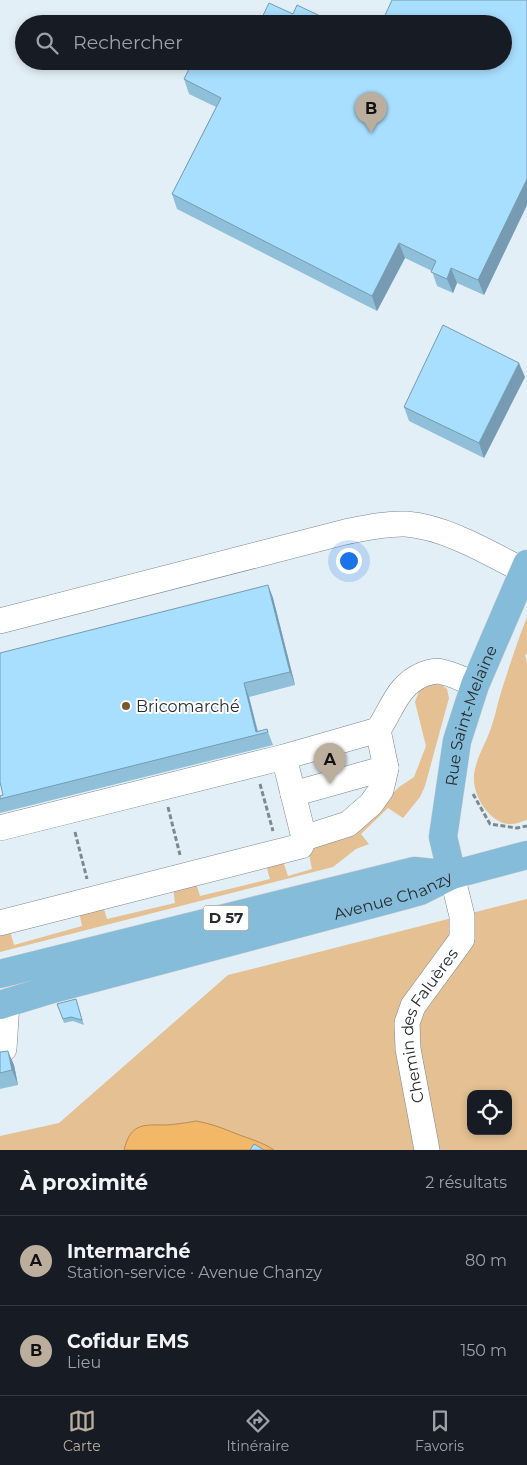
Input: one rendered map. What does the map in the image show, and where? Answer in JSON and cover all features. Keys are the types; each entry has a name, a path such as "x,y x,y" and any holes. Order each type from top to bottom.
{"main road":[{"name":"Rue Saint-Melaine","path":"452,875 443,837 456,741 475,684 525,567"},
{"name":"D 57","path":"452,875 527,855"},
{"name":"Avenue Chanzy","path":"0,974 414,872 452,875"},
{"name":"Avenue Chanzy","path":"4,1004 420,891 452,875"}],"street":[{"path":"0,621 345,532 377,526 406,524 432,530 460,539 525,567"},
{"path":"0,828 284,757 378,730 398,693 408,682 429,672 444,672 475,684"},
{"path":"304,838 348,824 372,804 381,790 386,768 378,730"},
{"path":"0,923 301,846 304,838 284,757"},
{"path":"293,794 386,768"},
{"name":"Chemin des Faluères","path":"427,1150 408,1048 407,1023 413,1006 462,939 462,916 452,875"},
{"path":"0,1050 4,1049 4,1004"}],"path":[{"path":"255,764 278,851"},
{"path":"472,786 473,794 490,824 516,828 527,826"},
{"path":"163,787 186,875"},
{"path":"70,811 92,899"}],"shaded area":[{"path":"527,617 527,654 525,655 527,662 527,820 512,824 497,820 484,807 476,791 474,775"},
{"path":"442,685 447,689 449,698 425,786 420,797 403,818 388,808 361,834 369,844 356,849 333,867 0,952 0,933 10,931 14,945 82,926 79,912 103,906 107,919 175,903 173,888 196,883 200,896 270,879 266,865 283,861 288,876 312,869 308,850 352,836 399,787 414,777 426,746 415,702 419,691 425,686"},
{"path":"527,899 527,1150 0,1150 0,1136 59,1123 228,975"},
{"path":"196,1121 222,1128 274,1150 124,1150 130,1134 140,1127"}],"building":[{"path":"392,0 527,0 527,179 478,280 451,268 447,279 431,272 436,261 399,243 372,296 172,194 221,98 184,79 188,70 512,70 512,15 385,15"},
{"path":"269,3 293,14 297,5 318,15 263,15"},
{"path":"443,325 519,363 479,443 404,407"},
{"name":"Bricomarché","path":"268,585 290,672 244,683 256,732 267,729 268,732 0,799 0,796 3,795 0,782 0,653"},
{"path":"76,999 82,1020 71,1017 63,1019 57,1004"},
{"path":"8,1051 12,1070 0,1073 0,1052"},
{"path":"254,1144 264,1150 250,1150"}],"place":[{"name":"Cofidur EMS","path":"371,133"},
{"name":"Bricomarché","path":"126,706"},
{"name":"Intermarché","path":"330,784"}]}
